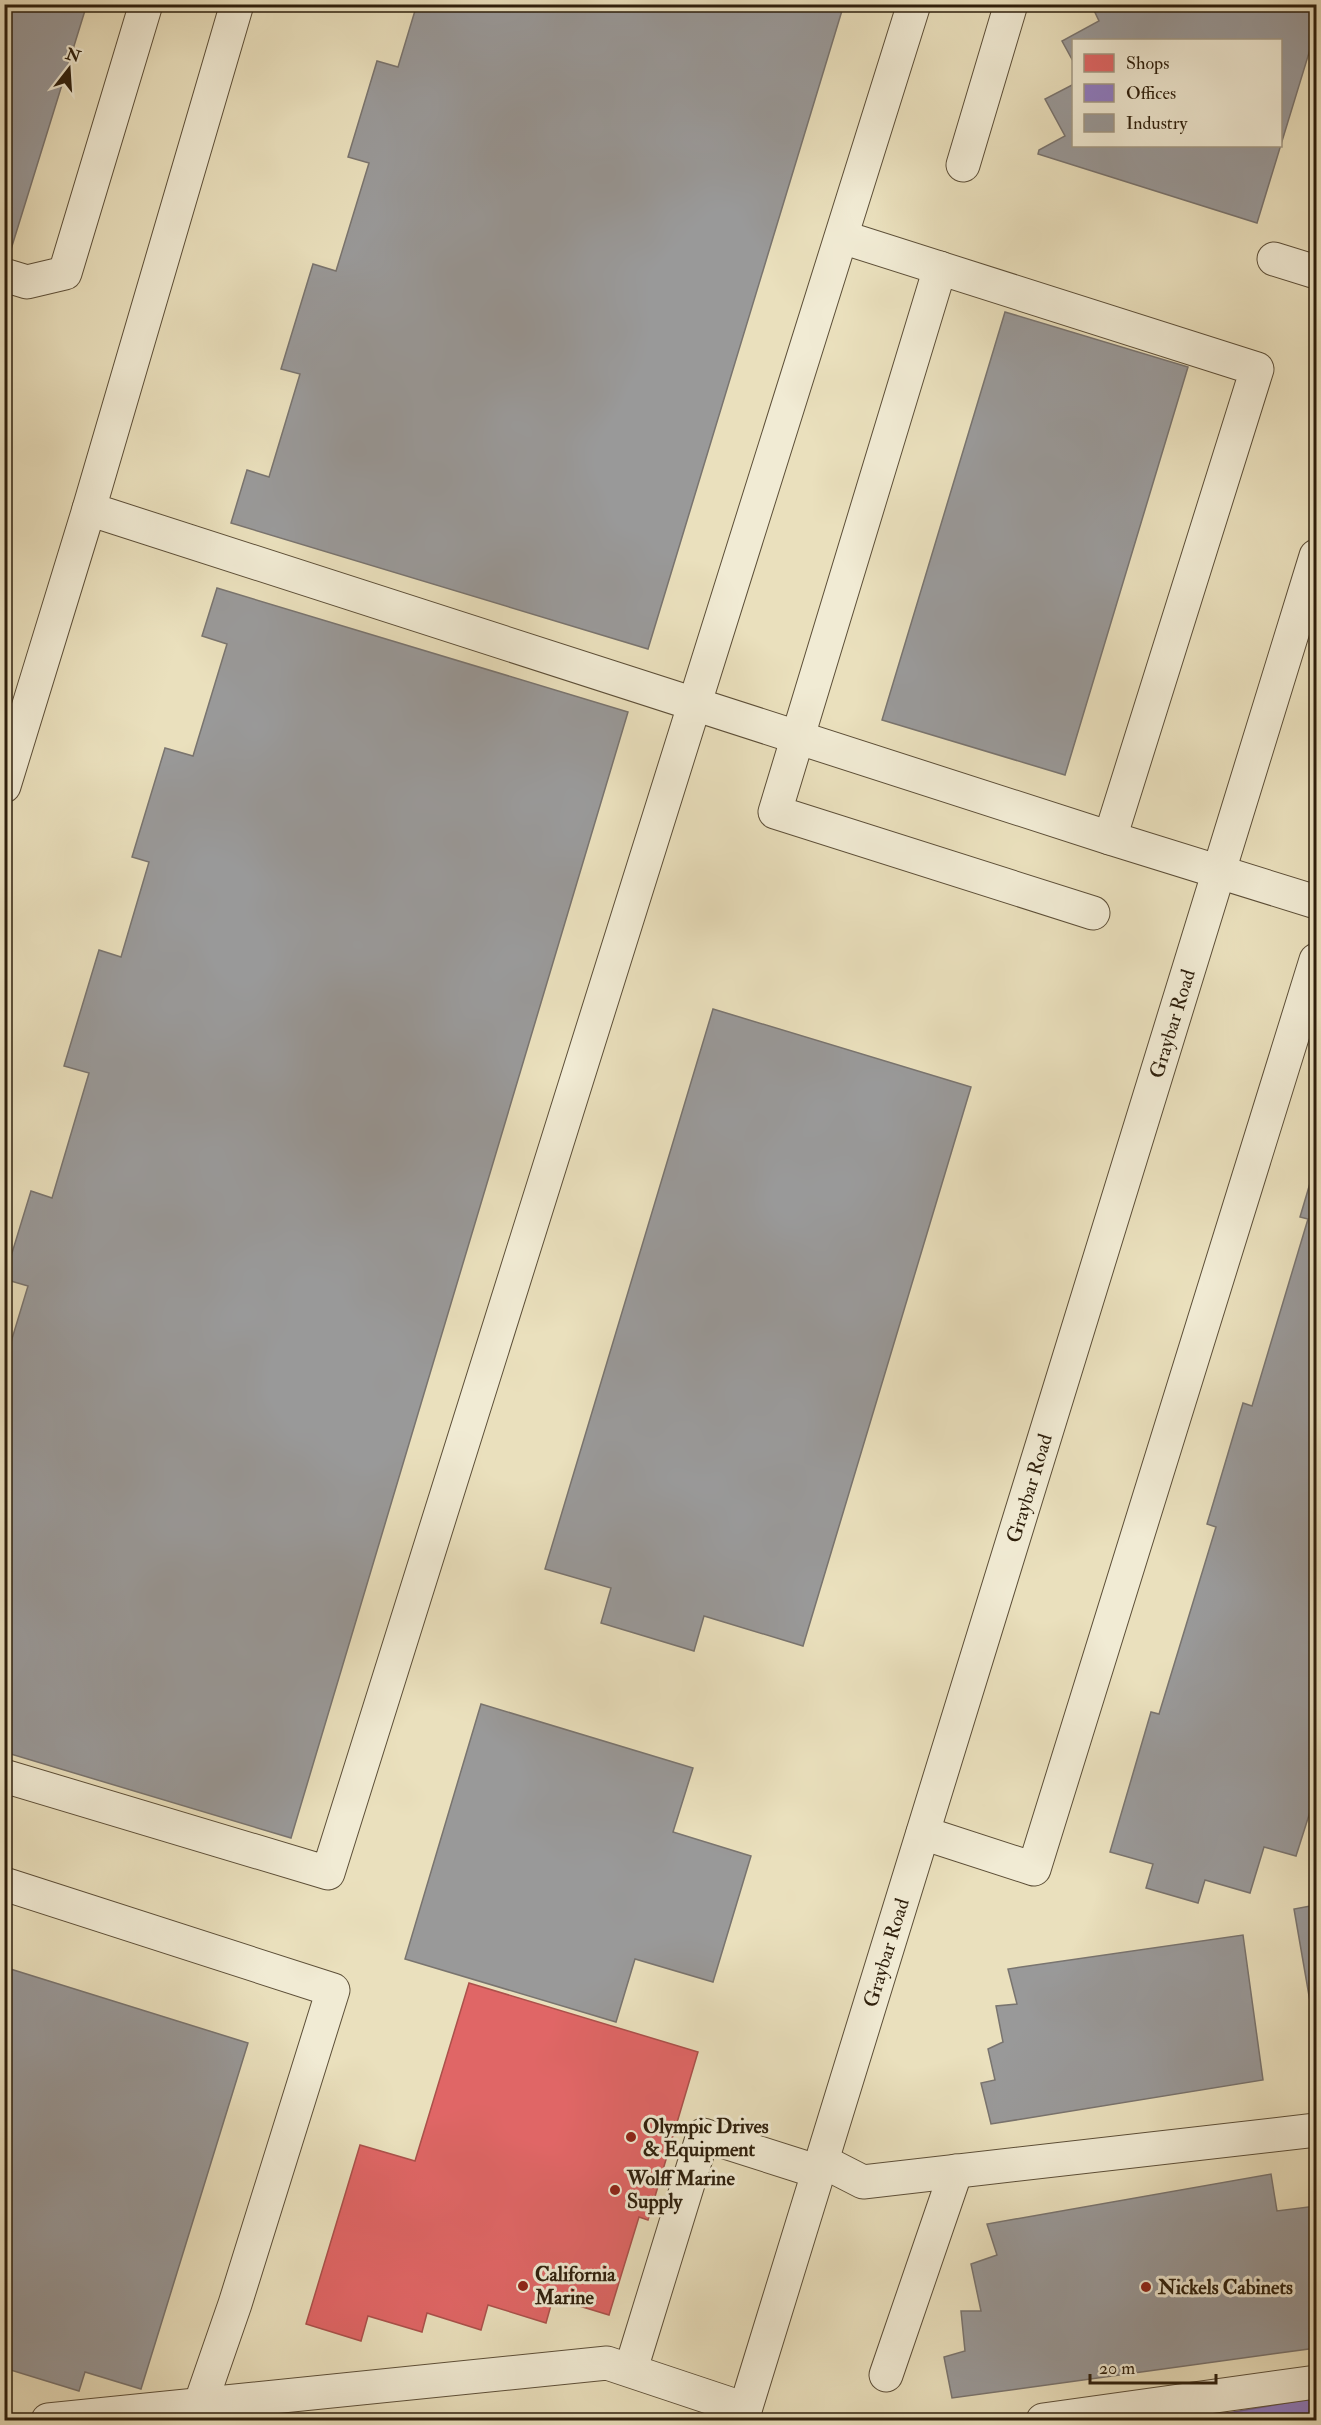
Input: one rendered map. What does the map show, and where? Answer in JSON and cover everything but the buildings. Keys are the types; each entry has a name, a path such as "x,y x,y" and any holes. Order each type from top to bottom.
{"street":[{"path":"4,275 27,282 65,273 146,4"},
{"path":"4,786 89,509 237,4"},
{"path":"4,1776 328,1873 914,4"},
{"path":"963,165 1011,4"},
{"path":"842,237 1257,369 1110,838"},
{"path":"1274,259 1317,272"},
{"path":"940,268 775,812 1093,913"},
{"path":"89,509 1110,838 1317,902"},
{"name":"Graybar Road","path":"744,2415 1317,556"},
{"path":"923,1833 1034,1869 1317,960"},
{"path":"4,1884 333,1990 235,2304 200,2405"},
{"path":"631,2369 703,2134 820,2167 863,2182 1317,2130"},
{"path":"886,2375 956,2171"},
{"path":"48,2421 607,2363 631,2369 744,2415"},
{"path":"1042,2421 1317,2382"}],"place":[{"name":"Olympic Drives & Equipment","path":"631,2137"},
{"name":"Wolff Marine Supply","path":"615,2190"},
{"name":"California Marine","path":"523,2286"},
{"name":"Nickels Cabinets","path":"1146,2287"}]}
